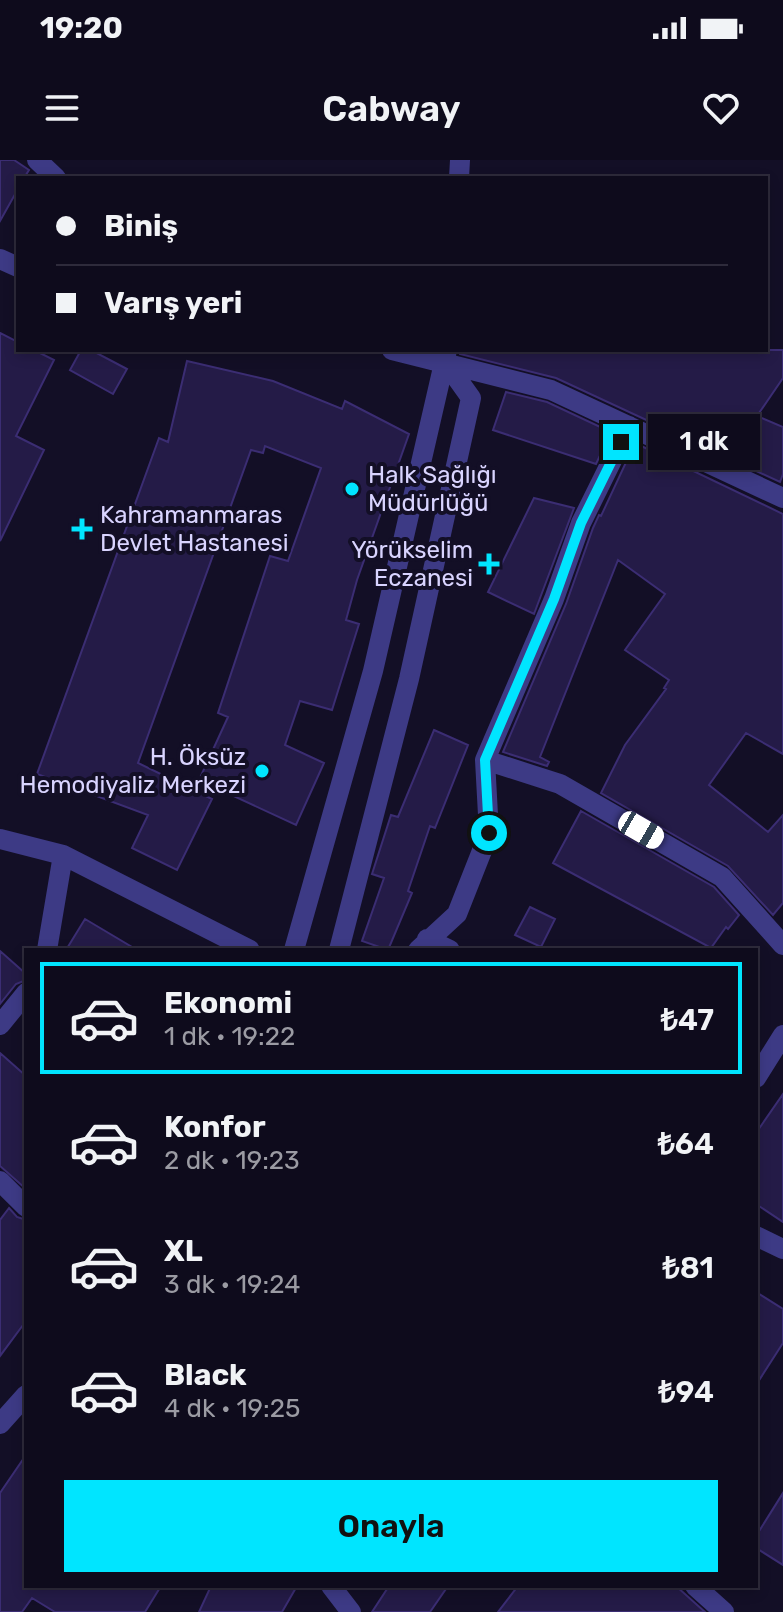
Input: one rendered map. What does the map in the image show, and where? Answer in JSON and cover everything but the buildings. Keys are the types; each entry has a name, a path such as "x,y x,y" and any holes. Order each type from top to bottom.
{"street":[{"path":"37,160 54,176"},
{"path":"410,352 446,356 551,390 783,498"},
{"path":"295,948 373,671 446,356"},
{"path":"340,948 409,679 471,398 446,356"},
{"path":"422,945 457,914 489,833 485,760 554,599 581,523 629,426"},
{"path":"485,760 560,784 722,877 783,945"},
{"path":"0,839 63,855 246,948"},
{"path":"50,948 63,855"},
{"path":"0,1025 24,995"},
{"path":"758,1075 783,1035"},
{"path":"3,1192 24,1206"},
{"path":"758,1238 783,1249"},
{"path":"0,1424 22,1405"},
{"path":"333,1588 351,1612"},
{"path":"697,1588 724,1612"}],"place":[{"name":"Halk Sağlığı Müdürlüğü","path":"352,489"},
{"name":"Kahramanmaras Devlet Hastanesi","path":"82,529"},
{"name":"Yörükselim Eczanesi","path":"489,564"},
{"name":"H. Öksüz Hemodiyaliz Merkezi","path":"262,771"}],"route":[{"path":"489,833 485,760 554,599 581,523 621,442"}]}
